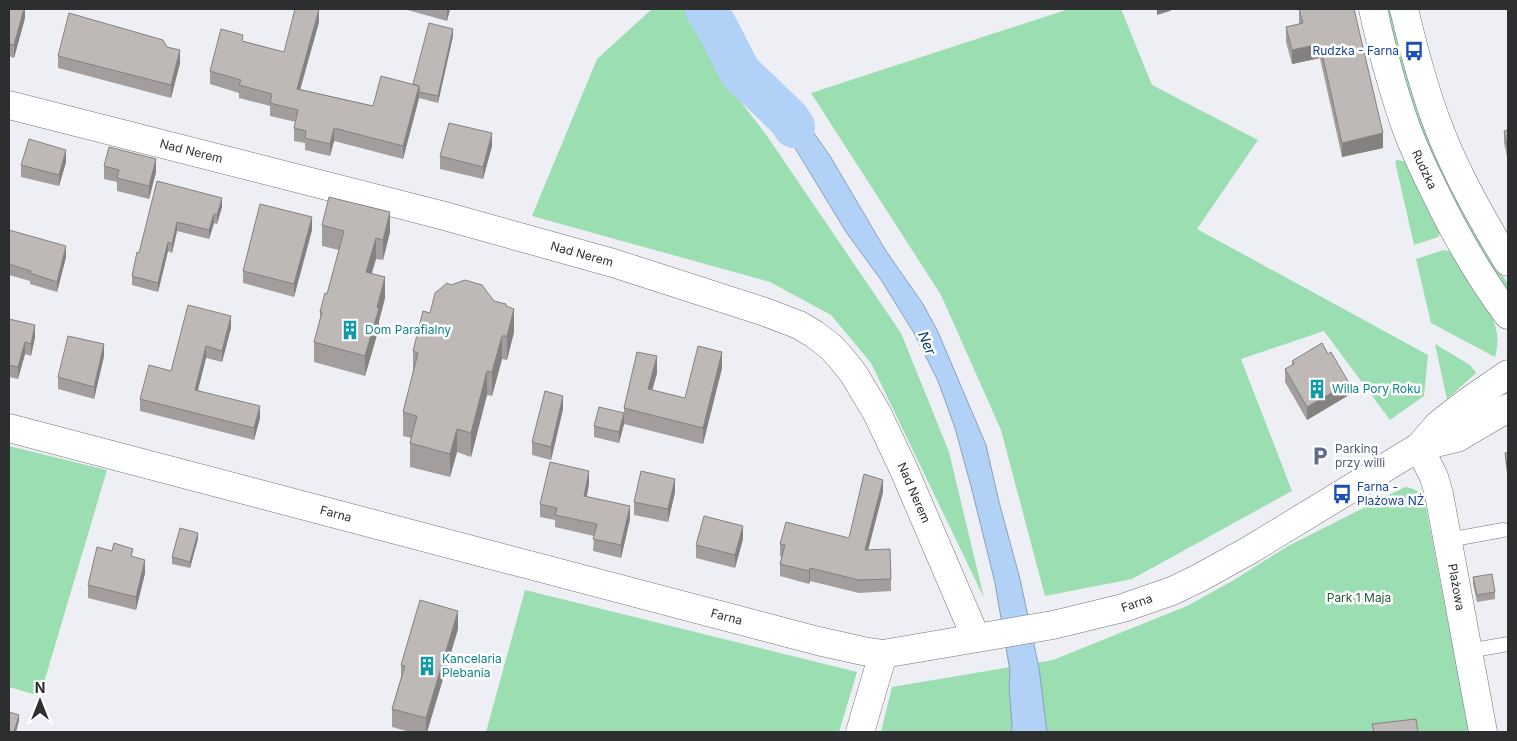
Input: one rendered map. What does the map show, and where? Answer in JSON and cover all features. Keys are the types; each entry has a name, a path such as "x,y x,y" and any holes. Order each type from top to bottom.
{"street":[{"name":"Rudzka","path":"1373,9 1399,106 1425,171 1450,224 1472,262 1508,314"},
{"path":"1404,9 1414,52 1437,123 1456,169 1478,212 1508,262"},
{"name":"Nad Nerem","path":"9,105 422,210 613,263 765,312 799,325 830,346 853,372 876,413 984,637"},
{"name":"Farna","path":"9,428 818,641 883,654 1053,625 1123,608 1172,591 1248,551 1419,447 1438,425 1508,374"},
{"name":"Farna","path":"1419,447 1457,438 1508,408"},
{"name":"Plażowa","path":"1419,447 1437,485 1483,732"},
{"path":"860,732 883,654"}],"lane":[{"path":"1448,540 1503,530"},
{"path":"1468,651 1508,644"}],"green space":[{"path":"652,9 687,9 727,84 765,133 901,333 949,452 984,598 871,363 831,315 770,282 532,216 597,59"},
{"path":"1069,9 1121,9 1152,85 1258,140 1197,229 1428,355 1424,396 1390,420 1324,331 1241,359 1292,491 1132,579 1045,596 1001,430 941,295 811,93"},
{"path":"1385,9 1391,9 1487,252 1508,284 1508,295 1463,220 1419,128"},
{"path":"1395,161 1407,162 1441,232 1438,237 1414,245"},
{"path":"1444,250 1452,252 1494,321 1497,338 1495,357 1431,323 1416,259"},
{"path":"1435,344 1470,365 1476,373 1447,399"},
{"path":"9,446 107,470 40,696 9,687"},
{"name":"Park 1 Maja","path":"1405,487 1418,492 1425,502 1469,732 881,732 892,687 1053,660 1187,606 1234,580 1288,546"},
{"path":"525,590 857,672 839,732 486,732"}],"water":[{"path":"768,80 795,106 830,156 886,251 923,304 938,332 986,445 1020,579 1039,668 1047,732 1011,732 1010,671 995,583 955,428 938,381 914,333 881,280 846,232 778,120 752,87"}],"building":[{"path":"9,9 24,9 14,45 9,44"},
{"path":"295,9 319,9 297,89 373,106 381,76 419,86 403,146 334,128 330,144 305,138 306,131 294,128 298,110 270,103 272,94 239,85 241,80 210,71 221,29 243,35 242,41 284,52"},
{"path":"1299,9 1354,9 1383,133 1342,143 1320,44 1292,50 1286,27 1303,23"},
{"path":"69,13 163,40 167,47 180,50 171,85 58,56"},
{"path":"429,23 453,29 438,96 419,92 419,86 413,84"},
{"path":"449,123 492,133 483,167 440,156"},
{"path":"1508,130 1508,149 1504,131"},
{"path":"29,139 66,150 59,175 21,165"},
{"path":"109,147 156,159 149,186 117,178 119,170 104,166"},
{"path":"157,181 222,198 217,215 214,214 209,230 177,222 172,244 168,242 158,283 132,276"},
{"path":"329,197 390,212 383,240 376,238 366,272 385,277 377,307 379,308 365,356 314,342 325,293 327,294 344,231 322,225"},
{"path":"260,204 312,217 294,284 243,271"},
{"path":"9,230 66,246 57,282 9,264"},
{"path":"465,280 482,285 494,301 506,304 506,306 514,309 507,336 502,336 492,372 487,371 471,433 457,429 450,454 410,443 417,416 403,412 418,353 413,351 423,311 430,313 435,293 447,283 451,285"},
{"path":"188,305 231,316 222,351 206,346 195,390 260,406 254,428 140,399 149,365 171,371"},
{"path":"9,319 35,325 31,344 25,342 18,367 9,365"},
{"path":"68,336 104,344 94,387 58,377"},
{"name":"Willa Pory Roku","path":"1322,343 1328,354 1331,352 1349,383 1307,407 1285,369 1294,364 1292,361"},
{"path":"698,346 722,352 703,428 624,408 637,352 657,356 648,389 685,398"},
{"path":"545,391 563,396 551,447 532,442"},
{"path":"599,407 624,413 619,432 594,426"},
{"path":"1508,452 1508,473 1505,453"},
{"path":"550,462 589,471 584,496 630,506 621,545 593,539 597,524 555,515 557,508 540,504"},
{"path":"641,471 675,479 668,509 634,502"},
{"path":"864,474 883,480 865,550 890,549 891,579 859,580 810,568 809,571 780,564 785,545 780,544 786,522 849,538"},
{"path":"704,516 743,526 735,555 696,545"},
{"path":"180,528 198,533 190,562 172,557"},
{"path":"114,543 133,549 131,556 145,560 136,597 88,585 97,547 112,551"},
{"path":"1492,574 1495,592 1477,595 1473,577"},
{"name":"Kancelaria Plebania","path":"420,600 458,611 426,718 392,709 405,666 401,665"},
{"path":"9,712 19,715 14,732 9,732"},
{"path":"1416,719 1418,732 1374,732 1372,724"}],"waterway":[{"name":"Ner","path":"706,9 740,72 789,119 794,127"}],"place":[{"name":"Rudzka - Farna","path":"1414,51"},
{"name":"Dom Parafialny","path":"350,330"},
{"name":"Willa Pory Roku","path":"1317,389"},
{"name":"Parking przy willi","path":"1320,456"},
{"name":"Farna - Plażowa NŻ","path":"1342,494"},
{"name":"Kancelaria Plebania","path":"427,666"}]}
